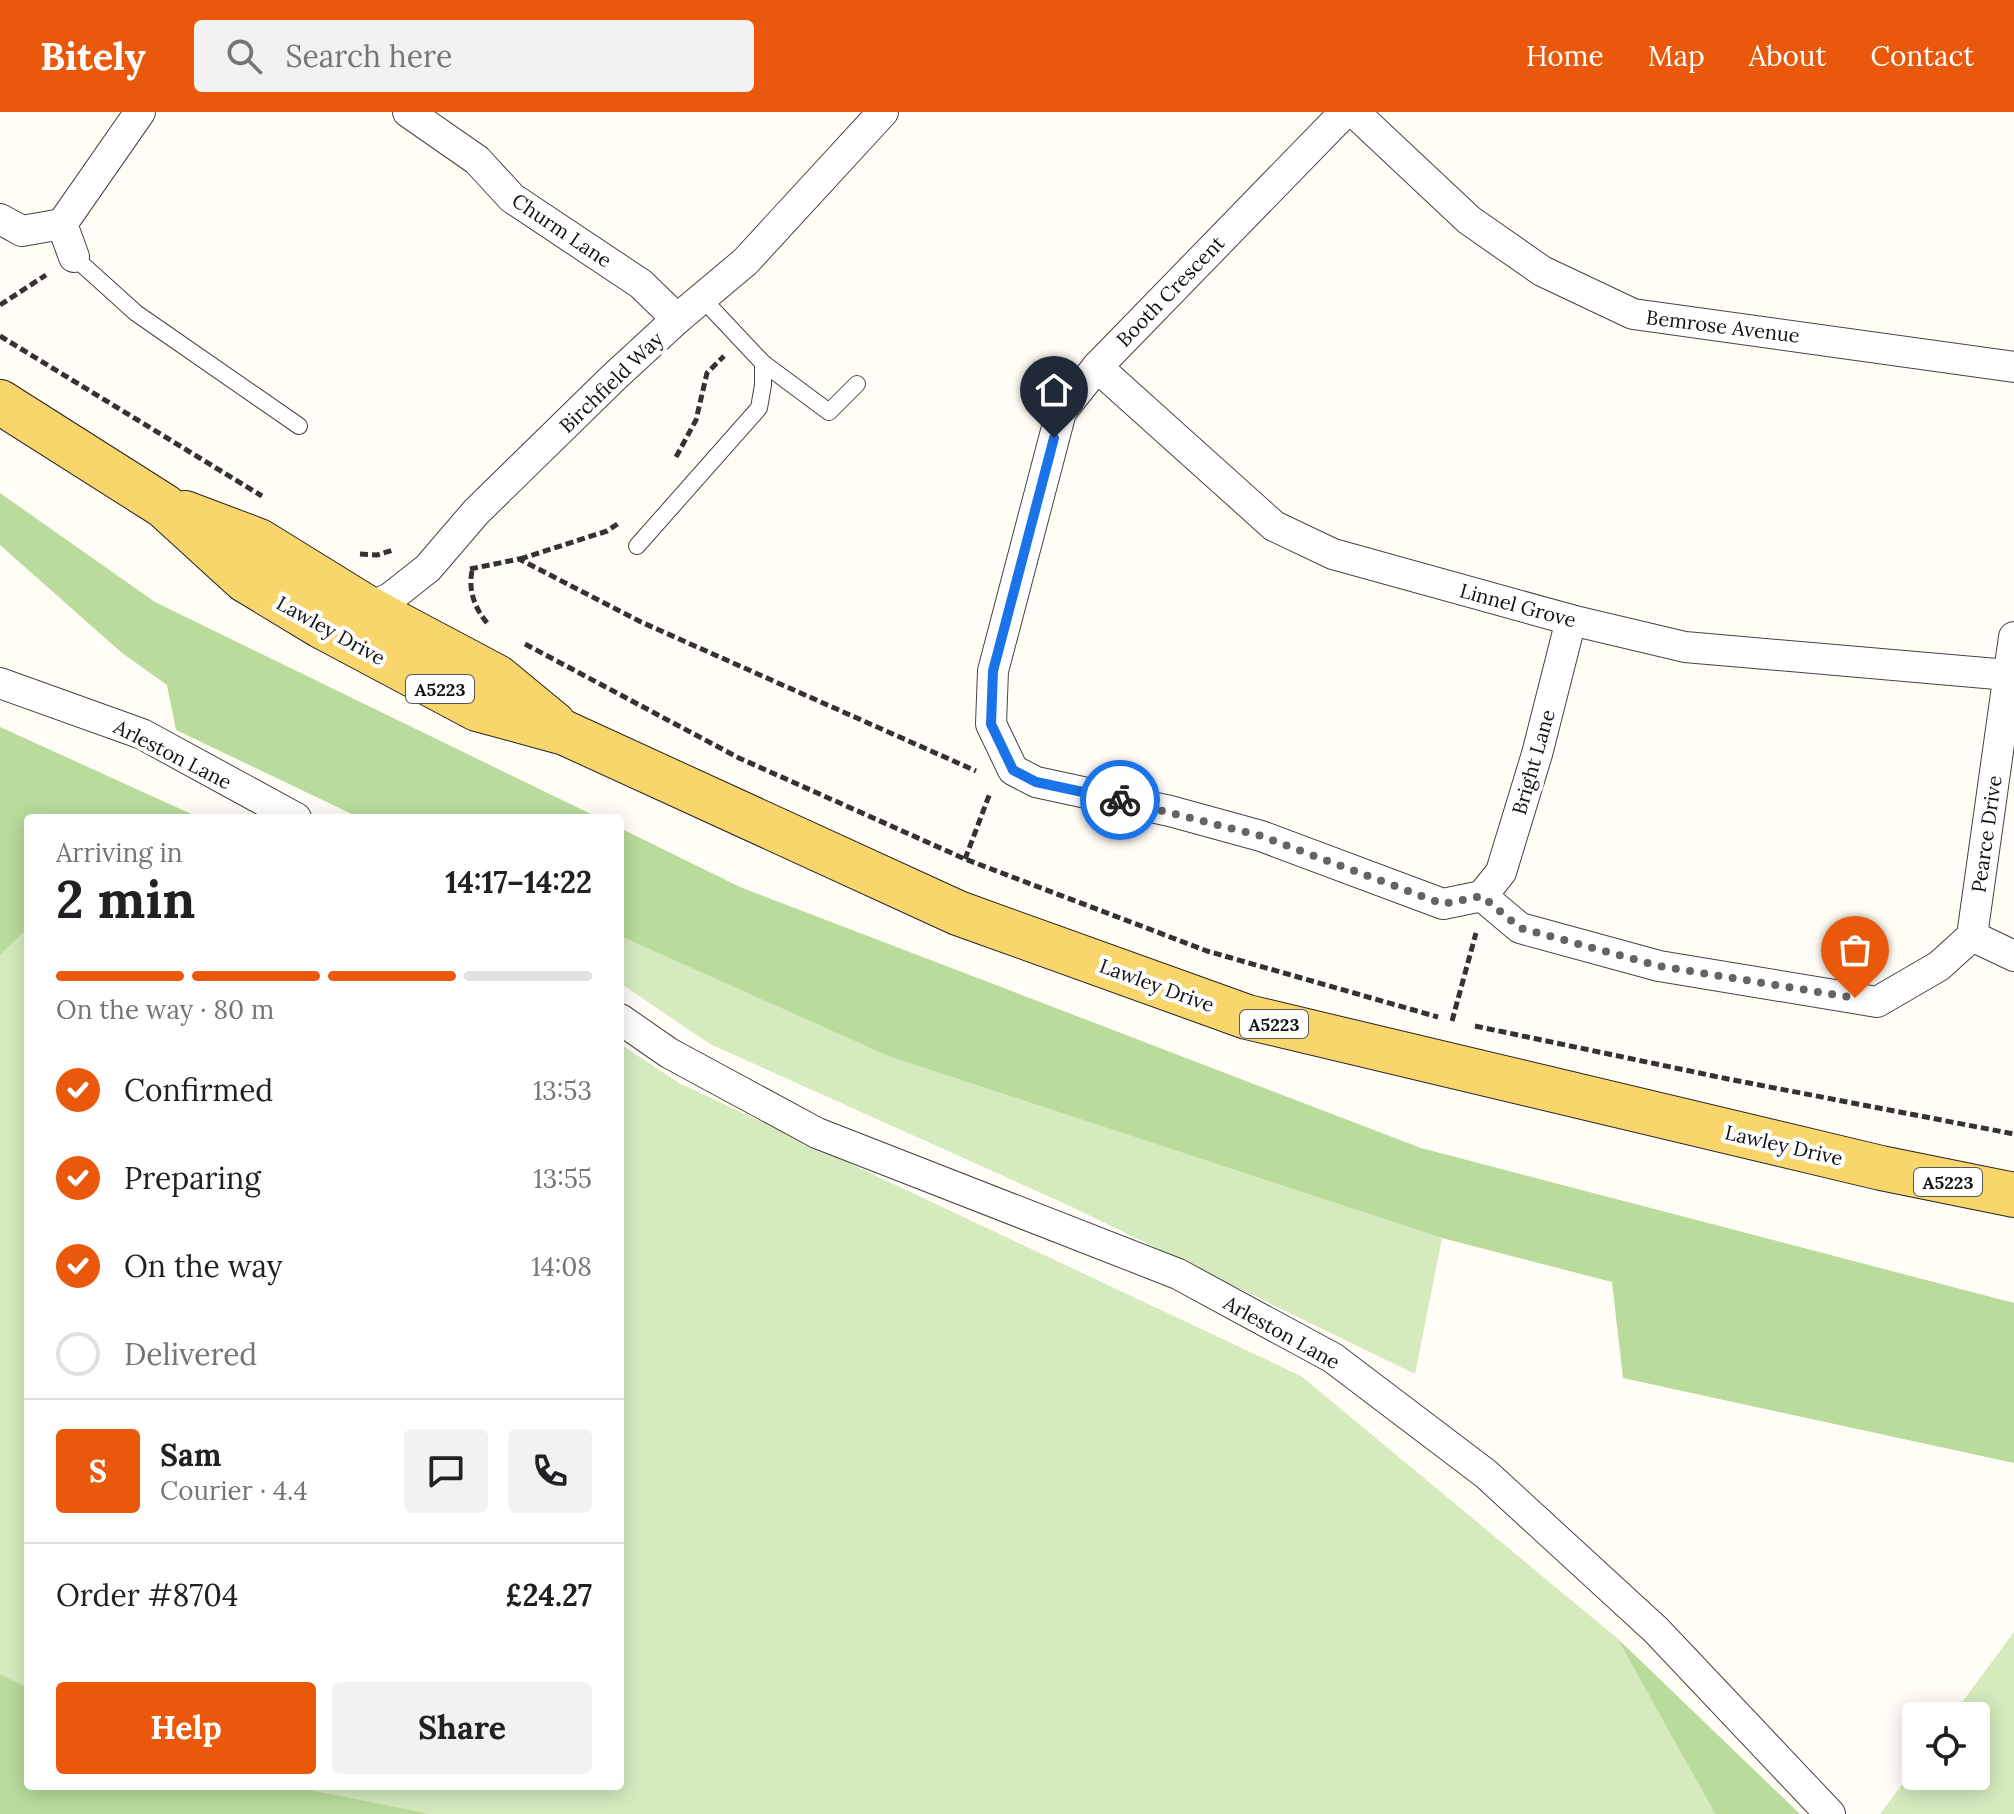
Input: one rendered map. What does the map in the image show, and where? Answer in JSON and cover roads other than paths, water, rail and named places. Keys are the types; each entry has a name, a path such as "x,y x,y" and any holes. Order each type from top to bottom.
{"main road":[{"name":"Lawley Drive","path":"0,402 164,506 245,580 321,626 477,709 565,733 958,913 1247,1017 1881,1168 2014,1195"},
{"name":"Lawley Drive","path":"164,506 259,541 369,609 497,677 565,733"}],"street":[{"path":"0,219 22,231 62,224 140,112"},
{"name":"Birchfield Way","path":"321,626 390,598 428,568 476,512 677,319 745,262 883,112"},
{"name":"Booth Crescent","path":"1345,112 1097,367 1061,412 993,671 991,724 1004,775 1170,811 1261,836 1443,904 1482,896"},
{"name":"Bemrose Avenue","path":"1354,112 1469,220 1542,271 1633,314 2014,367"},
{"name":"Churm Lane","path":"425,116 477,160 512,198 641,284 677,319"},
{"path":"62,224 74,257"},
{"name":"Linnel Grove","path":"1097,367 1274,526 1333,554 1571,620 1685,647 2008,675"},
{"name":"Bright Lane","path":"1482,896 1501,872 1537,754 1571,620"},
{"name":"Pearce Drive","path":"1972,936 2014,637"},
{"name":"Arleston Lane","path":"0,683 142,734 289,814"},
{"path":"1482,896 1520,928 1659,966 1877,1002 1939,966 1972,936 2014,956"},
{"name":"Arleston Lane","path":"624,1022 669,1053 817,1133 1178,1274 1333,1358 1486,1474 1656,1630 1830,1814"}],"lane":[{"path":"74,257 136,313 299,426"},
{"path":"701,297 763,363 829,412 857,384"},
{"path":"637,546 759,408 763,363"}]}
